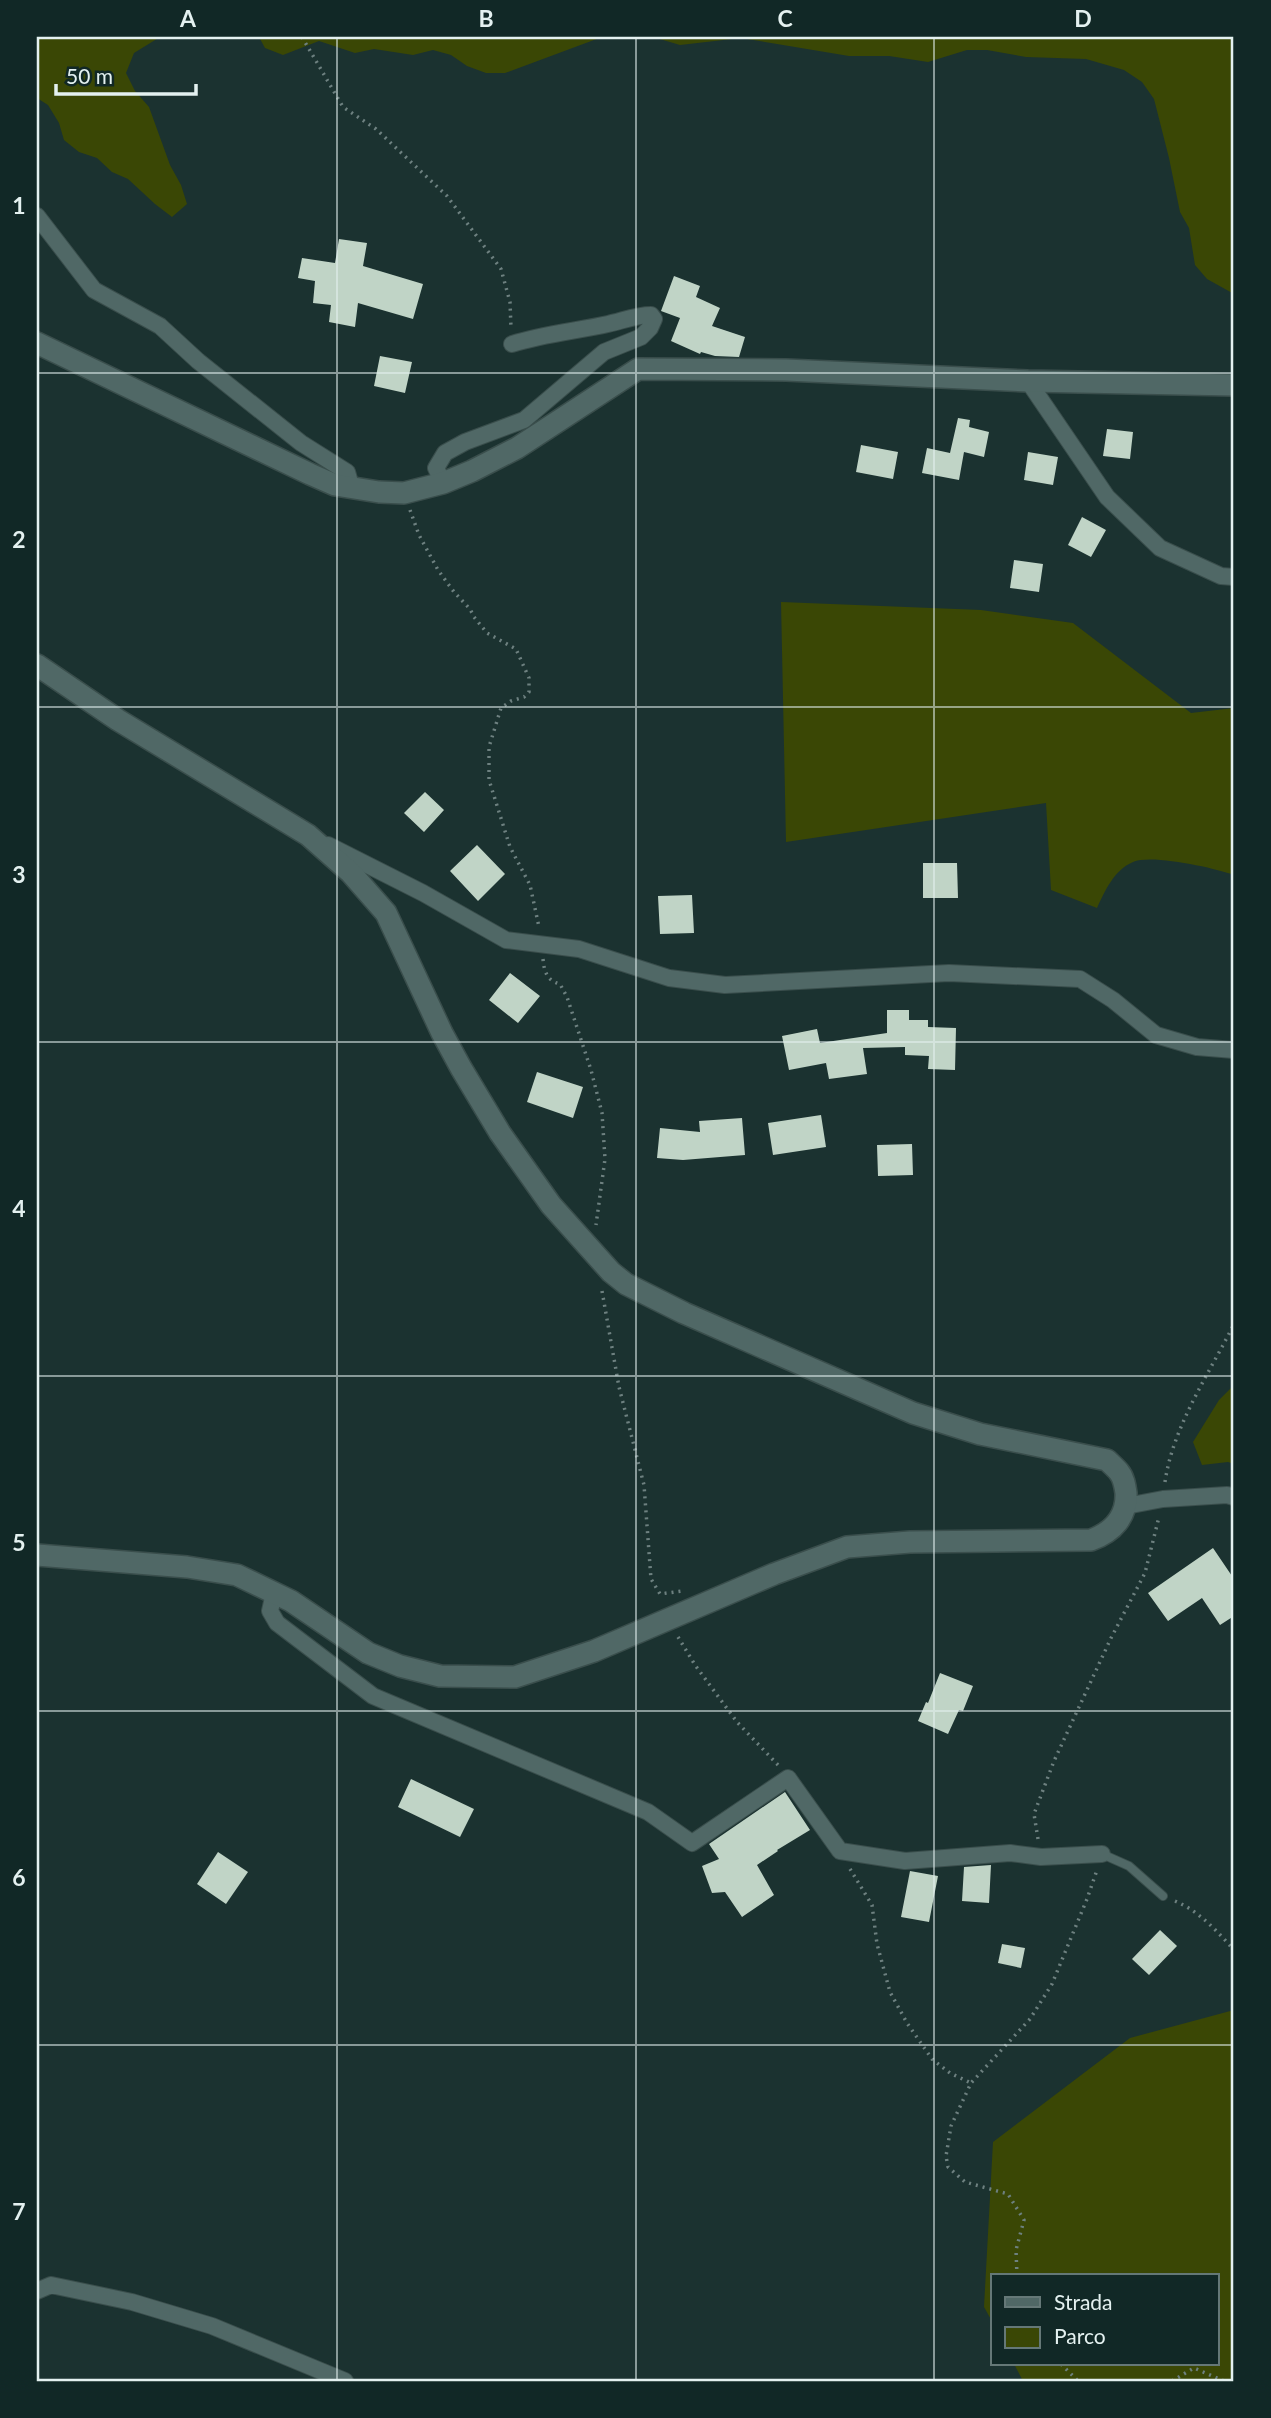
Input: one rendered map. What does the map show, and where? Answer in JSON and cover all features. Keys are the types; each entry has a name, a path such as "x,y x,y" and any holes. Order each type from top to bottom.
{"street":[{"path":"37,216 94,290 160,326 198,361 302,443 346,472 351,486"},
{"path":"443,483 436,468 445,453 485,433 524,419 604,352 641,337 654,319 650,315 642,315 512,344"},
{"path":"37,343 335,485 379,492 404,492 443,483 472,471 517,448 638,369 786,370 1028,381 1234,385"},
{"path":"1028,381 1107,497 1160,548 1221,576 1234,577"},
{"path":"37,665 118,720 308,835 423,893 506,940 579,949 669,978 725,985 949,973 1080,979 1113,1000 1156,1035 1197,1047 1234,1050"},
{"path":"37,1555 187,1567 236,1575 291,1601 369,1653 400,1666 440,1676 515,1677 594,1651 790,1567 847,1547 910,1542 1091,1540 1104,1535 1118,1524 1126,1506 1125,1483 1120,1473 1107,1460 980,1434 913,1413 655,1299 626,1284 611,1272 551,1205 500,1133 461,1068 386,913 352,873 308,835"},
{"path":"1126,1506 1163,1499 1227,1495 1234,1497"},
{"path":"274,1593 270,1611 276,1623 373,1696 648,1812 692,1843 788,1778 840,1850 905,1861 1010,1853 1041,1857 1102,1854"},
{"path":"37,2291 51,2285 132,2302 212,2326 345,2381"}],"lane":[{"path":"1102,1854 1129,1866 1163,1896"}],"path":[{"path":"302,37 343,107 376,129 447,196 501,269 509,302 512,344"},
{"path":"404,492 419,536 438,570 487,633 516,649 529,678 529,692 501,708 489,747 488,780 510,847 530,885 540,931 544,968 548,978 559,984 567,998 602,1113 606,1159 593,1251"},
{"path":"602,1288 619,1387 644,1485 652,1579 660,1594 698,1591 704,1603"},
{"path":"1041,1857 1034,1814 1082,1698 1145,1573 1163,1499 1168,1458 1234,1324"},
{"path":"667,1618 695,1665 737,1722 788,1778"},
{"path":"840,1850 872,1905 877,1944 890,1992 906,2023 932,2059 950,2073 971,2083"},
{"path":"1017,2274 1016,2250 1024,2220 1008,2194 965,2182 948,2167 946,2156 951,2126 971,2083 1030,2019 1052,1984 1087,1899 1102,1854"},
{"path":"1163,1896 1189,1907 1234,1950"},
{"path":"1063,2366 1078,2381"},
{"path":"1172,2381 1194,2368 1224,2381"}],"green space":[{"path":"37,37 160,37 134,53 126,73 135,91 149,107 170,165 181,185 187,204 172,217 128,179 112,172 97,158 79,152 64,140 59,123 48,105 37,98"},
{"path":"259,37 602,37 505,73 486,73 467,66 451,55 433,50 413,55 374,49 355,53 319,41 283,55 265,48"},
{"path":"653,37 1234,37 1234,294 1207,279 1195,265 1189,228 1180,212 1154,99 1142,82 1124,70 1086,59 1026,57 987,50 967,50 928,62 889,56 849,56 741,38 680,45"},
{"path":"781,602 981,610 1073,623 1191,713 1234,708 1234,875 1168,861 1133,862 1115,876 1097,908 1051,890 1046,803 786,842"},
{"path":"1234,1385 1234,1464 1228,1462 1202,1465 1193,1442 1219,1400"},
{"path":"1234,2010 1234,2381 1023,2381 1015,2366 1218,2366 1218,2274 991,2274 991,2319 984,2307 993,2142 1130,2038"}],"building":[{"path":"339,239 367,243 363,266 423,284 413,319 358,303 355,327 329,322 331,305 313,303 315,281 298,278 302,258 335,263"},
{"path":"674,276 700,286 696,297 720,308 712,326 745,337 739,357 700,354 671,341 680,318 661,311"},
{"path":"380,356 412,362 405,393 374,386"},
{"path":"958,418 970,420 969,427 989,432 984,457 964,452 959,480 922,473 927,448 950,453"},
{"path":"1107,429 1133,432 1130,459 1103,456"},
{"path":"861,445 898,452 893,479 856,472"},
{"path":"1028,452 1058,457 1053,485 1024,480"},
{"path":"1082,517 1106,530 1091,557 1068,545"},
{"path":"1014,560 1043,564 1039,592 1010,588"},
{"path":"425,792 444,810 424,832 404,813"},
{"path":"477,845 505,874 478,901 450,871"},
{"path":"923,863 957,863 958,898 923,898"},
{"path":"692,895 694,933 660,934 658,896"},
{"path":"510,973 540,996 518,1023 489,1000"},
{"path":"887,1010 909,1010 909,1020 928,1020 928,1027 956,1028 955,1070 928,1069 929,1056 905,1055 905,1047 863,1048 867,1074 829,1079 826,1063 789,1070 782,1036 817,1029 820,1043 887,1033"},
{"path":"537,1072 583,1087 573,1118 527,1102"},
{"path":"821,1115 826,1147 773,1155 768,1123"},
{"path":"742,1118 745,1155 683,1160 657,1158 660,1128 700,1132 699,1121"},
{"path":"912,1144 913,1175 878,1176 877,1145"},
{"path":"1213,1548 1234,1579 1234,1616 1220,1625 1202,1598 1168,1621 1148,1593"},
{"path":"940,1673 973,1686 963,1711 959,1710 948,1734 918,1721"},
{"path":"411,1779 474,1809 460,1837 398,1807"},
{"path":"785,1792 810,1830 757,1865 774,1895 742,1917 725,1892 712,1893 702,1866 719,1859 709,1844"},
{"path":"218,1852 248,1872 226,1904 197,1884"},
{"path":"991,1865 989,1903 962,1901 964,1867"},
{"path":"910,1871 938,1876 929,1922 901,1917"},
{"path":"1160,1930 1177,1946 1149,1975 1132,1959"},
{"path":"1002,1944 1025,1948 1021,1968 998,1963"}]}
